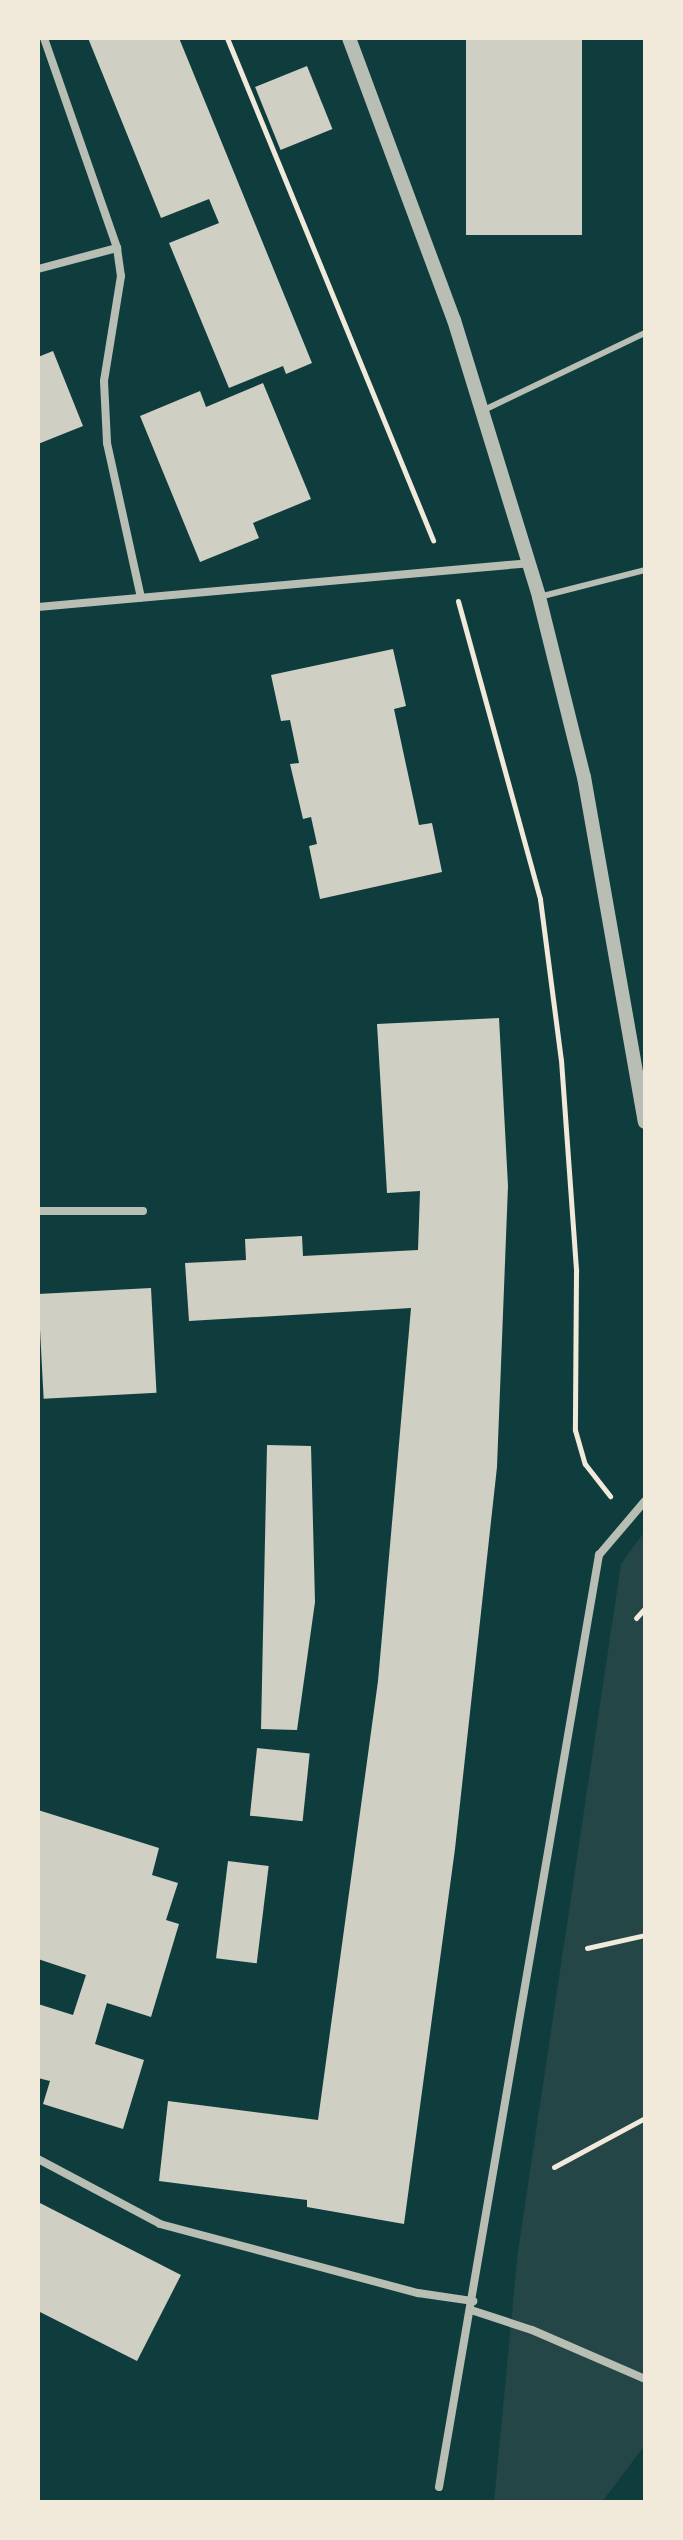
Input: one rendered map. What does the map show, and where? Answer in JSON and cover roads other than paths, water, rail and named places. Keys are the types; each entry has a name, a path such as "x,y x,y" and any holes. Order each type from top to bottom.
{"street":[{"path":"44,38 117,248 121,276 104,381 107,443 141,597"},
{"path":"349,38 484,410 539,597 584,777 645,1122"},
{"path":"38,269 117,248"},
{"path":"38,607 529,563"},
{"path":"38,1211 143,1211"},
{"path":"439,2487 599,1555 628,1516 645,1501"},
{"path":"38,2159 160,2224 472,2306 645,2379"}],"lane":[{"path":"484,410 645,333"},
{"path":"539,597 645,570"}]}
